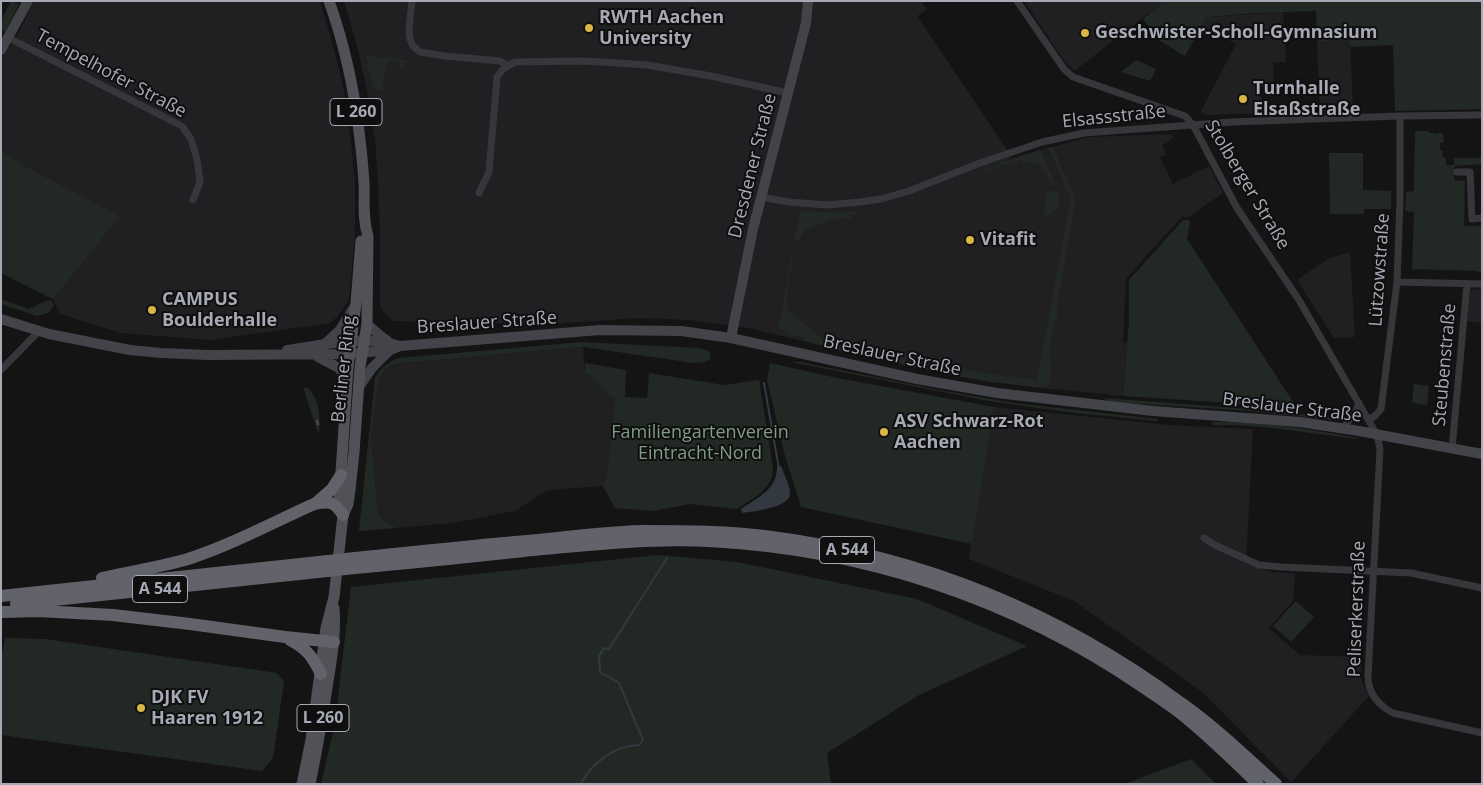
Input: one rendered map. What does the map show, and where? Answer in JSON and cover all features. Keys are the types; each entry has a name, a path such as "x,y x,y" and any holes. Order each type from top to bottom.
{"highway":[{"path":"314,504 332,489 341,476"},
{"path":"51,590 187,559 214,549 314,504 326,502 333,504 343,515"},
{"name":"A 544","path":"1,606 547,539 640,531 709,532 770,536 880,557 975,588 1029,611 1081,637 1130,667 1183,704 1215,729 1276,784"},
{"name":"A 544","path":"355,563 639,541 708,541 768,546 878,566 972,597 1025,619 1076,645 1125,675 1177,711 1209,737 1258,784"},
{"name":"A 544","path":"1,596 318,567"},
{"path":"1,612 39,611 113,615 329,641"},
{"path":"285,637 309,652 321,674"}],"main road":[{"path":"1,50 28,1"},
{"name":"Berliner Ring","path":"329,1 344,51 354,94 363,174 364,225 361,235 356,303 350,342 339,502 343,515"},
{"name":"Dresdener Straße","path":"732,338 761,197 806,22 808,1"},
{"name":"Berliner Ring","path":"310,784 319,743 329,641 326,628 334,597 343,515 348,504 350,490 359,386 367,324 368,236 364,225"},
{"path":"325,344 345,324 356,303"},
{"path":"1,319 39,331 130,350 193,355 254,355 350,342 363,348"},
{"path":"359,386 372,368 394,347 367,324"},
{"name":"Breslauer Straße","path":"254,355 349,354 363,348 600,330 681,331 732,338 918,379 997,393 1108,407 1265,418 1343,428 1377,435"},
{"path":"314,355 336,366 342,371 347,381"},
{"path":"1377,435 1482,454"},
{"name":"Berliner Ring","path":"302,784 321,674 329,641"}],"street":[{"path":"412,1 410,38 413,46 420,52 500,61 507,65"},
{"name":"Stolberger Straße","path":"1017,1 1064,69 1073,77 1185,116 1193,125 1237,208 1299,300 1377,435"},
{"name":"Tempelhofer Straße","path":"9,38 182,126 191,139 197,159 200,182 193,200"},
{"path":"479,192 489,172 497,77 507,65 515,62 582,61 647,65 711,76 788,93"},
{"name":"Elsassstraße","path":"761,197 827,204 873,200 909,191 1053,138 1084,133 1232,122 1482,115"},
{"name":"Lützowstraße","path":"1369,419 1376,416 1381,409 1397,282 1400,201 1400,116"},
{"path":"1457,172 1470,172 1472,219 1482,218"},
{"path":"1397,282 1482,284"},
{"name":"Steubenstraße","path":"1452,449 1467,284"},
{"path":"1,370 39,331"},
{"path":"1343,428 1356,413 1359,403"},
{"name":"Peliserkerstraße","path":"1377,435 1380,449 1368,683 1373,697 1379,704 1394,714 1482,733"},
{"path":"1204,538 1259,565 1411,573 1482,588"}],"shaded area":[{"path":"34,1 320,1 336,56 345,97 355,184 355,235 349,300 337,317 330,323 210,340 121,333 60,314 53,299 119,216 29,169 1,150 1,60 16,38"},
{"path":"344,1 921,1 927,10 917,16 1011,158 1089,137 1173,134 1173,138 1162,146 1166,154 1160,157 1173,184 1209,166 1223,193 1187,218 1183,216 1126,279 1123,342 1127,343 1123,396 1023,386 926,370 748,328 691,320 639,318 550,324 393,321 380,306 380,238 375,139 358,50"},
{"name":"Geschwister-Scholl-Gymnasium","path":"1024,1 1164,1 1074,70 1065,62"},
{"path":"1283,12 1286,62 1273,62 1274,86 1261,87 1262,113 1207,115 1200,113 1236,44 1202,26 1207,17"},
{"path":"1350,39 1353,111 1320,113 1317,42"},
{"path":"1350,252 1355,337 1334,338 1297,280 1328,259"},
{"path":"1482,289 1482,323 1467,321 1470,290"},
{"path":"583,347 585,373 591,376 610,396 615,396 606,481 603,486 547,490 515,511 452,523 397,528 383,520 378,514 371,436 378,382 383,372 390,366 402,363"},
{"path":"994,407 1169,425 1253,429 1246,564 1272,572 1295,573 1293,601 1269,628 1300,655 1361,657 1361,680 1369,696 1291,782 1201,691 1074,601 969,559"},
{"path":"781,466 790,492 785,502 771,508 742,513 741,509 760,497 770,487 774,482 777,467"}],"green space":[{"path":"11,1 19,4 5,32 1,30 1,21"},
{"path":"1164,1 1482,1 1482,109 1395,111 1393,45 1350,47 1350,39 1317,42 1316,11 1207,17 1185,56 1160,41 1143,19"},
{"path":"366,56 407,60 407,63 405,63 404,67 398,67 399,62 388,61 384,79 382,80 382,83 384,83 383,91 373,89"},
{"path":"1136,60 1156,69 1150,81 1121,72"},
{"path":"1415,131 1429,131 1429,133 1434,134 1443,133 1444,142 1440,143 1440,150 1443,151 1443,157 1446,158 1446,165 1454,165 1454,158 1482,158 1482,164 1455,166 1454,180 1465,181 1464,226 1482,226 1482,272 1412,269 1414,212 1405,211 1406,192 1414,191"},
{"path":"1053,147 1075,201 1057,306 1057,320 1054,322 1049,352 1052,367 1049,384 1045,388 990,382 929,371 930,366 934,364 1037,380 1071,199 1049,148"},
{"path":"1,150 30,169 120,216 53,299 1,273"},
{"path":"1040,150 1055,184 1050,186 1050,180 1045,170 1042,169 1043,165 1018,160 1017,165 1015,161 985,172 984,170 1000,164 1000,162 1006,162"},
{"path":"1329,153 1363,153 1363,190 1391,191 1391,209 1364,209 1364,214 1330,214"},
{"path":"1047,191 1058,192 1059,205 1043,218"},
{"path":"801,211 833,213 857,211 857,214 850,215 851,220 845,217 832,219 805,230 798,241 794,240"},
{"path":"1183,220 1190,222 1187,239 1299,411 1231,403 1123,396 1129,321 1129,280"},
{"path":"791,257 793,258 787,288 787,309 826,342 878,354 880,349 877,358 845,352 802,340 803,337 789,334 778,328 779,320 781,320"},
{"path":"1,299 29,309 48,300 52,301 54,306 48,313 37,316 1,304"},
{"path":"582,342 698,348 710,353 710,359 705,362 694,363 583,347 402,363 390,366 383,372 378,382 371,436 378,514 383,520 397,528 359,531 375,378 385,365 399,358"},
{"path":"887,351 890,352 890,356 915,362 919,358 922,363 927,365 926,370 888,361"},
{"path":"791,362 801,362 1014,403 1157,419 1157,421 1067,412 989,401"},
{"name":"Familiengartenverein Eintracht-Nord","path":"585,363 626,370 625,397 647,398 649,373 724,385 759,380 773,467 770,482 756,497 737,509 690,504 653,511 615,508 603,486 606,481 615,397 610,396 591,376 585,373"},
{"name":"ASV Schwarz-Rot Aachen","path":"770,363 837,378 994,407 972,544 801,507 785,456 767,380"},
{"path":"1414,384 1429,386 1427,405 1412,403"},
{"path":"303,387 310,389 317,405 320,421 319,433 318,433"},
{"path":"1103,398 1251,409 1346,419 1340,421 1251,411 1126,403 1109,401"},
{"path":"1211,422 1285,426 1358,439 1273,428 1213,425"},
{"path":"658,555 737,562 917,599 1027,646 919,695 827,753 831,784 321,784 335,723 351,587"},
{"path":"1296,601 1314,617 1291,642 1273,626"},
{"name":"DJK FV Haaren 1912","path":"5,638 45,639 277,673 284,681 273,758 262,771 1,735 1,660"},
{"path":"1191,759 1216,784 1125,784"}],"waterway":[{"path":"764,383 779,469"},
{"path":"581,784 591,769 605,757 622,748 639,745 643,740 619,683 600,672 599,656 604,648 609,649 667,558"}],"railway":[{"path":"317,420 318,425"}],"place":[{"name":"RWTH Aachen University","path":"589,28"},
{"name":"Geschwister-Scholl-Gymnasium","path":"1085,33"},
{"name":"Turnhalle Elsaßstraße","path":"1243,99"},
{"name":"Vitafit","path":"970,240"},
{"name":"CAMPUS Boulderhalle","path":"152,310"},
{"name":"ASV Schwarz-Rot Aachen","path":"884,432"},
{"name":"DJK FV Haaren 1912","path":"141,708"}]}
